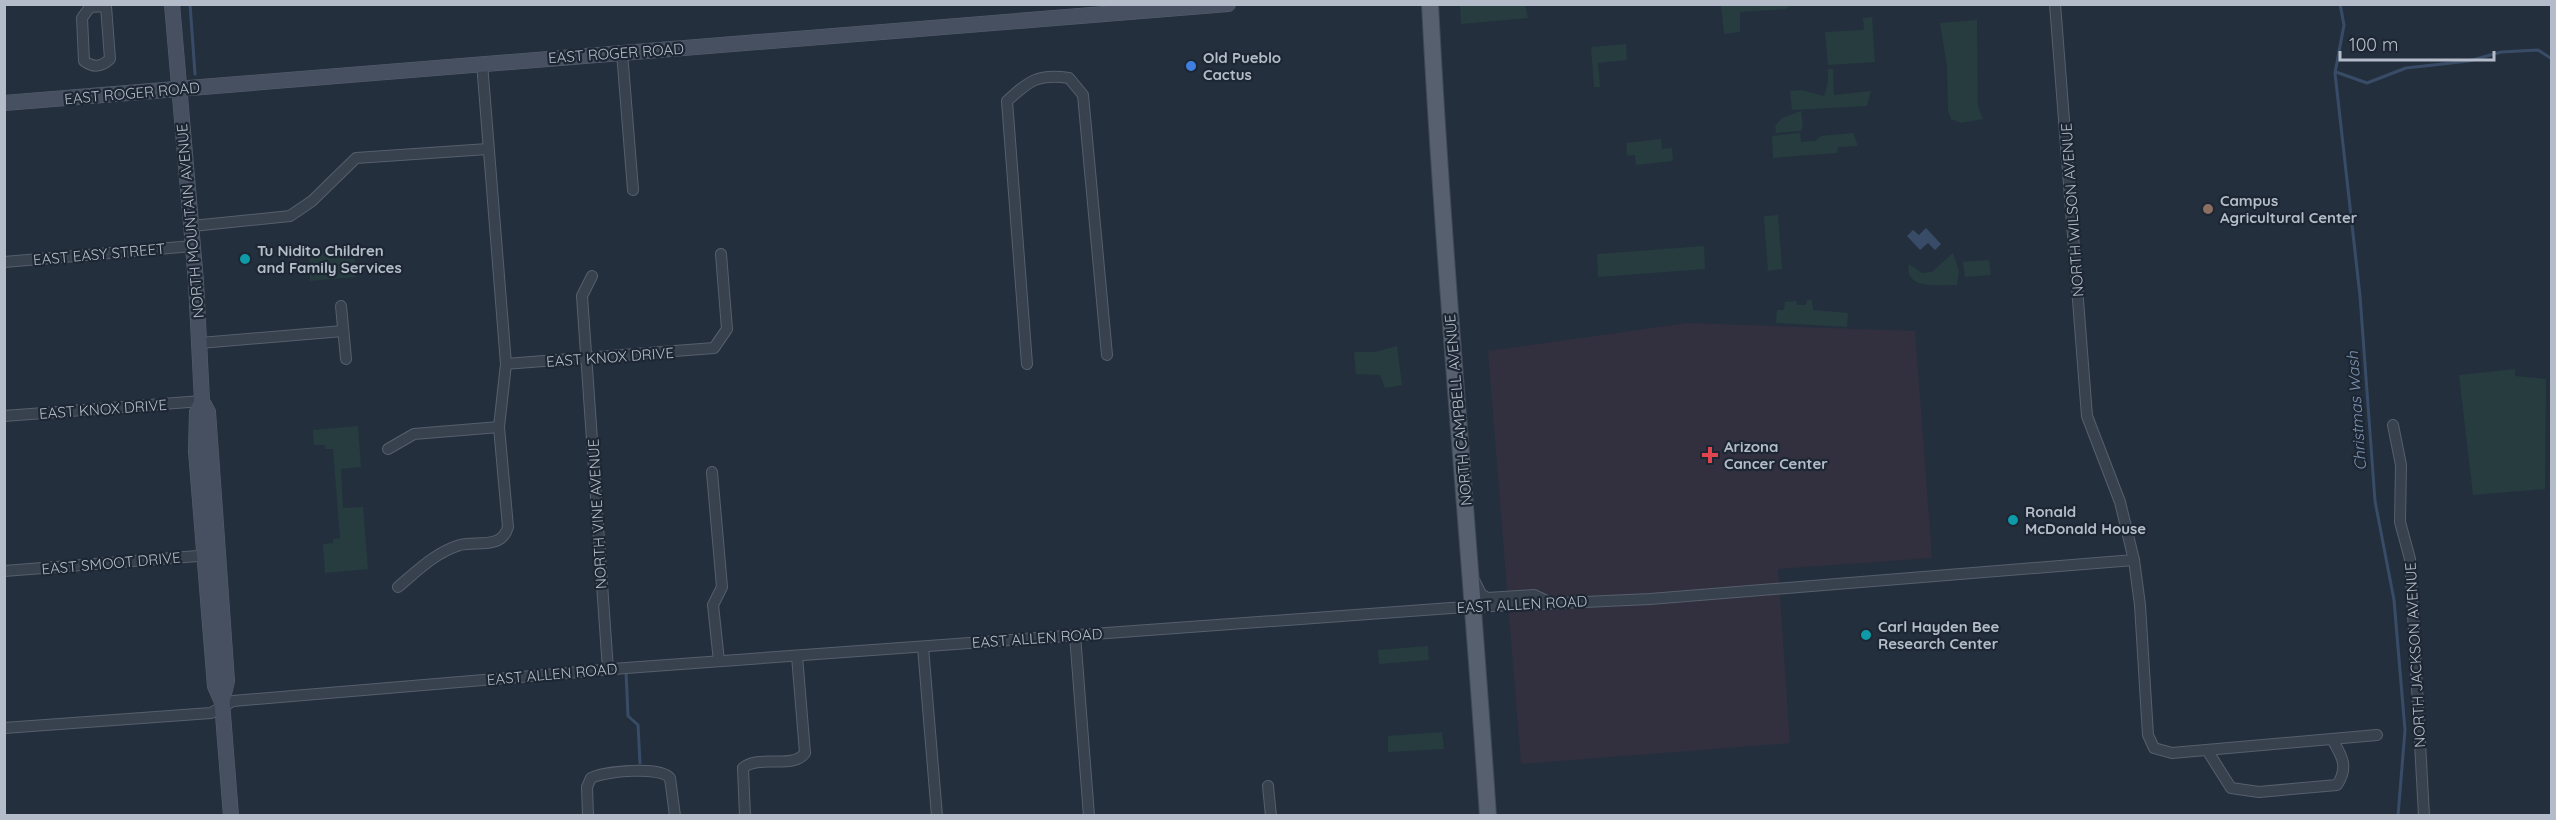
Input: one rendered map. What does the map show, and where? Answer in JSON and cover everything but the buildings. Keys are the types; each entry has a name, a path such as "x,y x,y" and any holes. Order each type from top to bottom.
{"main road":[{"name":"NORTH CAMPBELL AVENUE","path":"1430,4 1444,255 1472,574 1488,816"}],"street":[{"name":"NORTH MOUNTAIN AVENUE","path":"172,4 192,226 202,401 208,412 210,555 214,601 227,681 222,704 231,816"},
{"name":"EAST ROGER ROAD","path":"4,103 1228,4"},
{"name":"NORTH WILSON AVENUE","path":"2055,4 2087,416 2120,502 2134,560 2140,605 2148,735 2154,748 2172,753 2377,735"},
{"path":"106,5 110,60 103,65 91,66 84,62 82,18 90,7 106,5"},
{"path":"622,52 633,190"},
{"path":"398,587 431,559 461,545 499,541 506,536 508,527 499,427 506,364 482,63"},
{"path":"1027,364 1006,101 1026,84 1049,74 1069,78 1083,95 1107,356"},
{"path":"192,226 290,216 312,201 356,158 488,149"},
{"name":"EAST EASY STREET","path":"4,262 193,246"},
{"name":"EAST KNOX DRIVE","path":"506,364 714,348 727,329 721,254"},
{"name":"NORTH VINE AVENUE","path":"592,276 582,296 600,535 599,575 608,670"},
{"path":"341,306 346,359"},
{"path":"200,343 343,331"},
{"name":"EAST KNOX DRIVE","path":"4,416 202,401"},
{"name":"NORTH JACKSON AVENUE","path":"2393,425 2401,465 2400,522 2410,559 2424,816"},
{"path":"388,449 414,434 499,427"},
{"path":"712,472 722,587 714,605 719,662"},
{"name":"EAST SMOOT DRIVE","path":"4,571 210,555"},
{"name":"EAST ALLEN ROAD","path":"4,728 211,713 222,704 233,701 608,670 1474,606 1650,599 2134,560"},
{"path":"1472,574 1476,587 1487,598 1534,595 1550,602"},
{"path":"1075,635 1089,816"},
{"path":"923,647 937,816"},
{"path":"746,816 742,774 746,765 798,759 806,753 797,656"},
{"path":"2207,750 2231,788 2259,792 2337,785 2344,774 2344,759 2332,739"},
{"path":"588,816 587,787 591,778 597,775 660,770 670,778 675,816"},
{"path":"1268,786 1271,816"}],"shaded area":[{"name":"Arizona Cancer Center","path":"1688,323 1915,331 1932,558 1778,569 1790,743 1521,764 1488,351"}],"green space":[{"path":"1721,4 1801,5 1791,5 1786,9 1740,12 1740,32 1724,34"},
{"path":"1460,5 1525,5 1528,18 1461,24"},
{"path":"1872,17 1875,62 1828,65 1825,32 1864,30 1863,18"},
{"path":"1977,20 1978,107 1983,119 1961,123 1951,119 1948,111 1947,67 1940,23"},
{"path":"1626,44 1627,60 1598,63 1600,87 1594,87 1591,47"},
{"path":"1828,69 1833,69 1834,95 1871,91 1867,106 1792,110 1790,91 1801,90 1824,96 1828,82"},
{"path":"1801,111 1803,128 1800,131 1776,133 1775,126 1782,118"},
{"path":"1800,133 1801,142 1815,141 1821,136 1853,133 1858,146 1838,147 1837,153 1773,158 1772,136"},
{"path":"1661,139 1662,149 1672,148 1673,161 1636,165 1635,155 1627,156 1626,143"},
{"path":"1778,215 1782,269 1768,271 1764,216"},
{"path":"1704,246 1705,269 1598,277 1597,254"},
{"path":"341,249 342,259 355,259 356,277 310,281 309,251"},
{"path":"1953,253 1959,271 1957,285 1925,284 1912,278 1909,264 1922,273 1932,272"},
{"path":"1989,260 1991,275 1965,277 1963,262"},
{"path":"1807,300 1812,300 1813,310 1848,313 1847,327 1776,323 1777,310 1784,310 1785,302 1796,301 1797,305 1806,305"},
{"path":"1397,346 1402,385 1385,388 1380,375 1356,374 1354,352 1375,352"},
{"path":"2515,369 2515,376 2546,379 2545,489 2473,495 2459,375"},
{"path":"358,426 361,467 341,469 343,508 363,507 368,569 325,573 323,544 333,543 333,539 340,538 333,449 325,449 325,445 314,445 313,430"},
{"path":"1428,646 1429,660 1379,664 1378,650"},
{"path":"1442,732 1444,749 1388,752 1388,736"}],"water":[{"path":"1926,228 1941,244 1935,250 1928,243 1920,250 1907,236 1913,230 1919,235"}],"waterway":[{"path":"190,4 195,74"},
{"name":"Christmas Wash","path":"2340,4 2344,25 2335,73 2360,296 2375,501 2394,600 2405,730 2398,816"},
{"path":"2336,72 2367,83 2406,68 2469,61 2501,52 2538,50 2552,59"},
{"path":"626,671 628,716 638,725 640,763"}],"place":[{"name":"Old Pueblo Cactus","path":"1191,66"},
{"name":"Campus Agricultural Center","path":"2208,209"},
{"name":"Tu Nidito Children and Family Services","path":"245,259"},
{"name":"Arizona Cancer Center","path":"1710,455"},
{"name":"Ronald McDonald House","path":"2013,520"},
{"name":"Carl Hayden Bee Research Center","path":"1866,635"}]}
